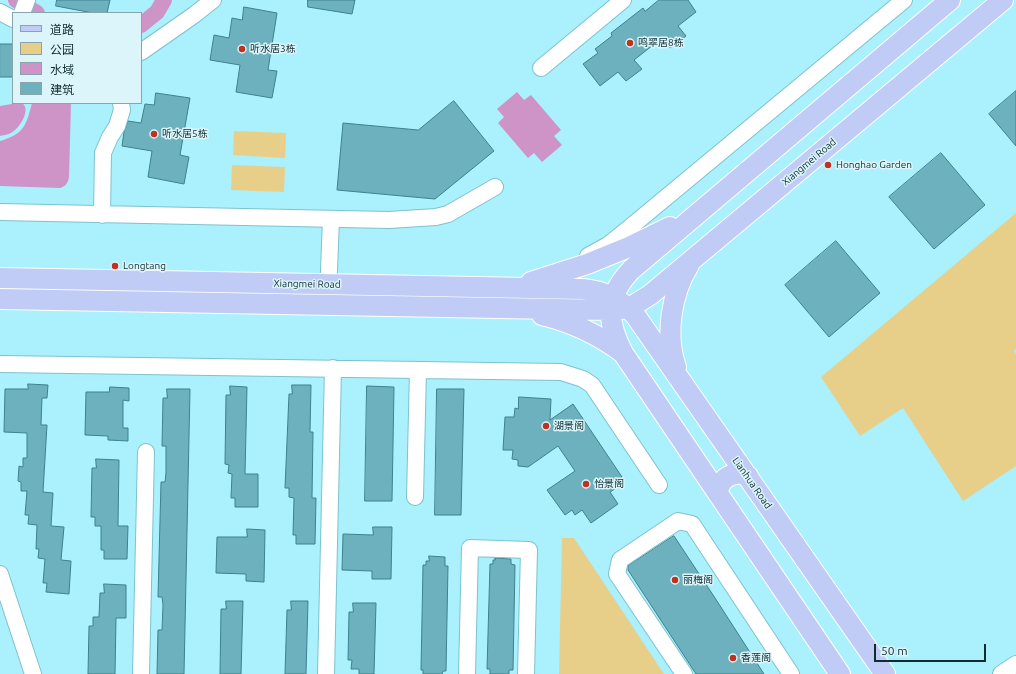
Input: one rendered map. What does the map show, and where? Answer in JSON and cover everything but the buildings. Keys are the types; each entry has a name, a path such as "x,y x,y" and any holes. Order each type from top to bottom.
{"main road":[{"path":"833,669 623,353 615,336 610,319 617,305 621,282 631,270 950,0"},
{"name":"Xiangmei Road","path":"0,299 521,309 617,305 650,295 1003,0"},
{"path":"498,288 520,285 570,270 629,247 667,229 703,209"},
{"path":"683,384 675,366 671,351 672,320 678,287 693,259"},
{"name":"Xiangmei Road","path":"0,278 591,290 606,293 617,305"},
{"name":"Lianhua Road","path":"617,305 635,315 885,674"},
{"path":"521,309 575,326 612,345 623,353"},
{"path":"718,494 721,483 733,473 741,473 748,476"}],"street":[{"path":"22,12 27,0"},
{"path":"142,51 213,0"},
{"path":"541,68 623,0"},
{"path":"520,285 550,275 608,245 904,0"},
{"path":"0,12 12,18"},
{"path":"102,215 103,152 117,126 122,110 121,104"},
{"path":"0,212 389,220 436,217 448,214 494,187"},
{"path":"328,305 331,219"},
{"path":"0,364 561,372 583,379 592,385 601,396 660,485"},
{"path":"326,674 333,368"},
{"path":"415,497 418,370"},
{"path":"141,674 146,452"},
{"path":"684,674 617,574 620,560 678,521 692,524 791,674"},
{"path":"467,674 470,548 529,550 526,674"},
{"path":"0,574 33,674"},
{"path":"1001,674 1016,664"}],"green space":[{"path":"234,131 286,133 285,158 233,155"},
{"path":"232,165 285,167 284,192 231,190"},
{"path":"1016,213 1016,349 1014,350 1016,354 1016,466 963,501 903,408 860,436 821,377"},
{"path":"562,538 574,538 664,674 559,674"}],"water":[{"path":"517,92 524,100 531,95 561,130 554,136 562,145 542,162 534,153 528,158 498,123 504,117 497,109"},
{"path":"23,104 26,109 24,117 17,128 8,134 0,136 0,106"},
{"path":"32,104 71,104 69,177 66,184 60,188 0,186 0,141 19,132 23,128 28,118"}],"waterway":[{"path":"16,0 35,12"},
{"path":"142,24 157,12 164,0"}],"place":[{"name":"鸣翠居8栋","path":"630,43"},
{"name":"听水居3栋","path":"242,49"},
{"name":"听水居5栋","path":"154,134"},
{"name":"Honghao Garden","path":"828,165"},
{"name":"Longtang","path":"115,266"},
{"name":"湖景阁","path":"546,426"},
{"name":"怡景阁","path":"586,484"},
{"name":"丽梅阁","path":"675,580"},
{"name":"香莲阁","path":"733,658"}]}
